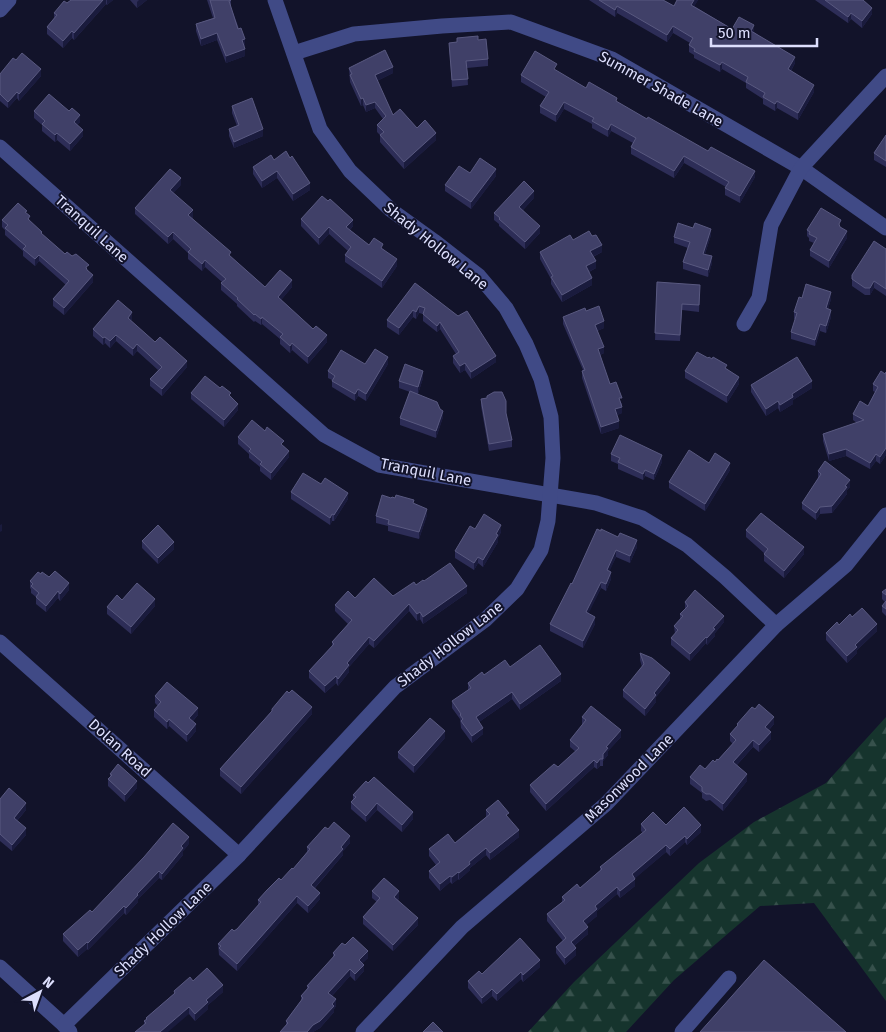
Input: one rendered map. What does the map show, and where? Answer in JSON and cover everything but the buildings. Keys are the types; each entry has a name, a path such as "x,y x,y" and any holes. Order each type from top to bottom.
{"street":[{"path":"0,10 9,0"},
{"name":"Shady Hollow Lane","path":"67,1028 239,855 395,687 485,620 517,589 541,550 548,521 553,458 552,416 541,379 526,344 506,308 479,276 391,210 350,171 320,129 275,0"},
{"name":"Summer Shade Lane","path":"294,53 354,34 511,22 612,59 801,168 886,228"},
{"path":"744,324 760,298 771,225 801,168 886,76"},
{"name":"Tranquil Lane","path":"0,146 324,435 379,465 596,503 642,518 687,545 725,577 776,625"},
{"name":"Masonwood Lane","path":"363,1032 462,927 606,804 776,625 846,565 886,515"},
{"name":"Dolan Road","path":"0,642 239,855"},
{"path":"0,968 67,1028"},
{"path":"682,1032 729,978"}],"green space":[{"path":"886,717 886,1001 814,903 760,906 674,980 626,1032 528,1032 574,982 699,863 754,822 826,783"}]}
